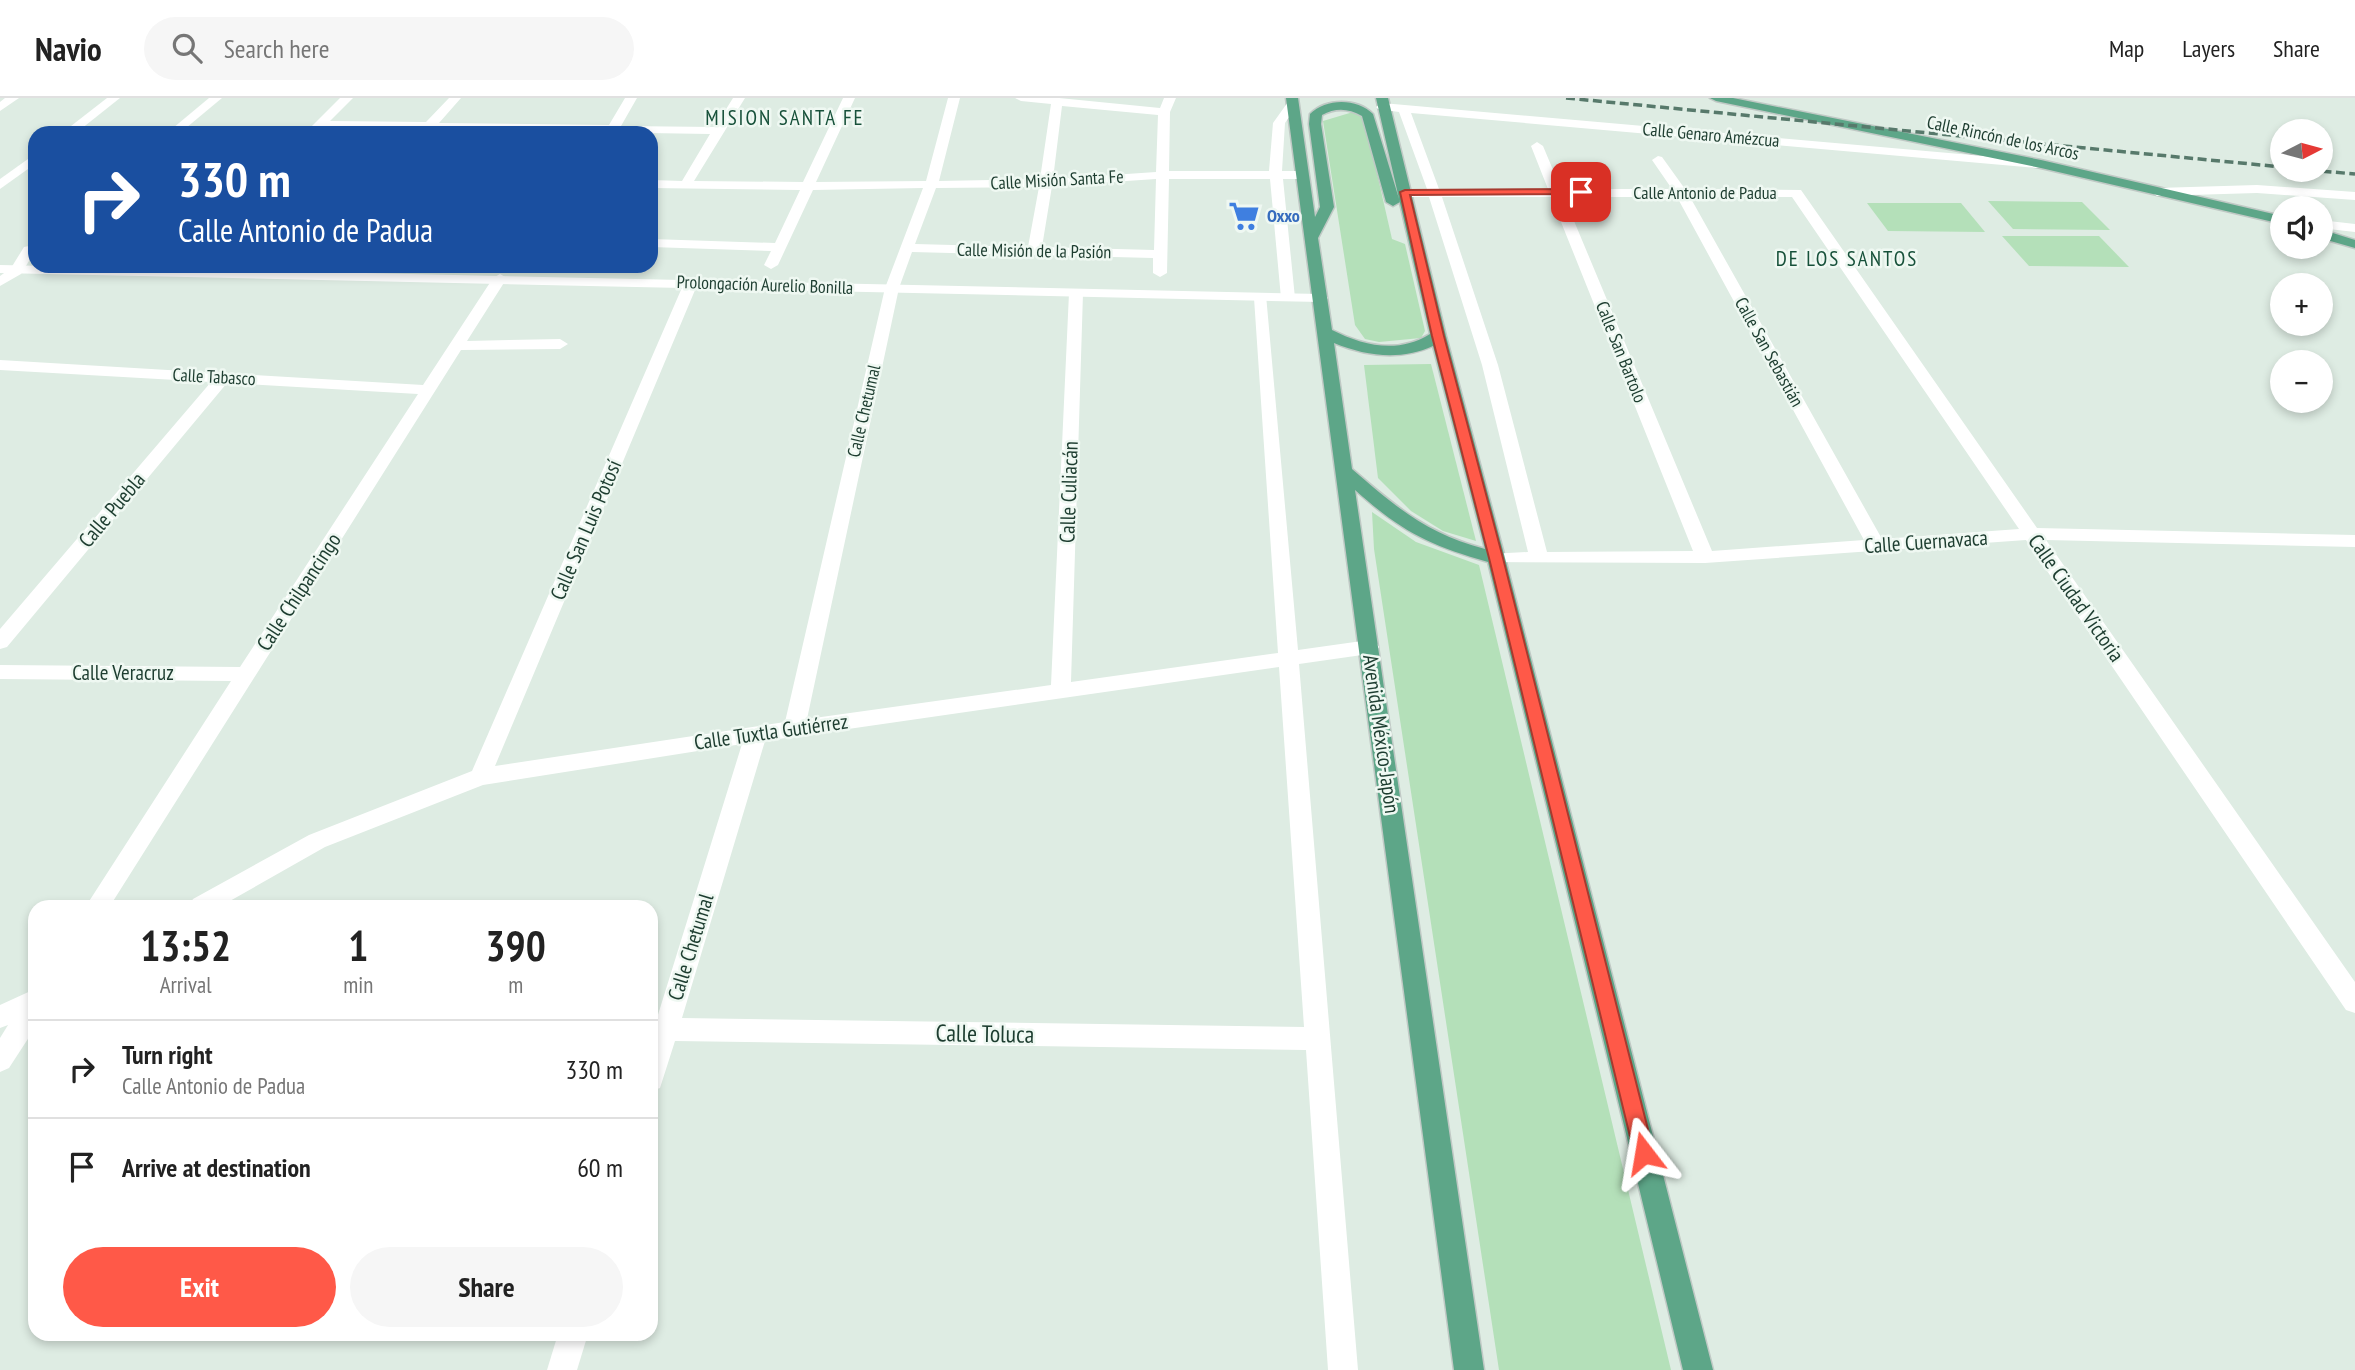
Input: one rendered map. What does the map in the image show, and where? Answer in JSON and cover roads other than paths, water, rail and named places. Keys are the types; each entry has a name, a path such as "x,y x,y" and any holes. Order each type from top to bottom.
{"main road":[{"name":"Calle Rincón de los Arcos","path":"1716,98 2041,164 2270,217"},
{"name":"Avenida México-Japón","path":"1292,101 1469,1370"},
{"path":"1389,104 1414,240 1698,1370"},
{"path":"1312,237 1327,207 1315,124 1316,114 1324,108 1348,106 1361,109 1367,114 1395,208 1414,240"},
{"path":"2333,237 2355,244"},
{"path":"1326,333 1347,345 1367,350 1411,350 1426,345 1438,336"},
{"path":"1344,471 1421,533 1450,546 1496,558"}],"street":[{"path":"0,107 13,98"},
{"path":"77,126 114,98"},
{"path":"182,126 216,98"},
{"path":"318,126 347,98"},
{"path":"429,126 455,98"},
{"path":"614,126 631,98"},
{"path":"689,180 739,98"},
{"path":"771,265 849,98"},
{"name":"Calle Chetumal","path":"794,729 892,288 933,180 954,98"},
{"path":"1021,98 1164,112"},
{"path":"1160,272 1164,112 1170,98"},
{"path":"1288,298 1276,169 1279,123 1292,101"},
{"path":"1034,251 1057,102"},
{"path":"1389,104 1434,192 1490,365 1539,558"},
{"name":"Calle Genaro Amézcua","path":"1389,104 2041,164"},
{"path":"658,130 717,131"},
{"name":"Calle San Bartolo","path":"1536,146 1705,557"},
{"name":"Calle San Sebastián","path":"1658,160 1681,192 1876,545"},
{"path":"0,185 28,163"},
{"name":"Calle Misión Santa Fe","path":"658,183 689,180 811,183 1047,177 1162,170 1303,169"},
{"path":"2157,192 2257,189 2355,195"},
{"name":"Calle Antonio de Padua","path":"1405,192 1796,193"},
{"name":"Calle Ciudad Victoria","path":"1796,193 2355,1002"},
{"path":"2333,225 2355,228"},
{"path":"658,243 779,247"},
{"name":"Calle Misión de la Pasión","path":"908,248 1160,254"},
{"path":"0,266 28,250"},
{"path":"0,282 16,271 28,254"},
{"name":"Prolongación Aurelio Bonilla","path":"0,266 28,271"},
{"name":"Prolongación Aurelio Bonilla","path":"154,273 500,278 1321,298"},
{"name":"Calle Chilpancingo","path":"102,900 500,278"},
{"name":"Calle San Luis Potosí","path":"480,777 691,283"},
{"name":"Calle Culiacán","path":"1061,691 1076,293"},
{"path":"1261,298 1343,1370"},
{"path":"457,346 560,344"},
{"path":"0,380 8,366"},
{"name":"Calle Tabasco","path":"8,366 429,390"},
{"name":"Calle Puebla","path":"0,642 223,378"},
{"name":"Calle Cuernavaca","path":"1496,558 1705,557 2032,534 2355,541"},
{"name":"Calle Tuxtla Gutiérrez","path":"212,900 317,841 480,777 756,734 1369,647"},
{"name":"Calle Veracruz","path":"0,672 247,674"},
{"name":"Calle Chetumal","path":"659,1029 756,734"},
{"path":"0,1060 13,1030 28,1010"},
{"path":"13,1030 28,1014"},
{"name":"Calle Toluca","path":"659,1029 1318,1039"},
{"path":"562,1370 571,1341"}],"railway":[{"path":"1566,98 2270,166"},
{"path":"2333,172 2355,174"}],"place":[{"name":"Oxxo","path":"1244,216"}],"district":[{"name":"MISION SANTA FE","path":"785,118"},
{"name":"DE LOS SANTOS","path":"1847,259"}]}
